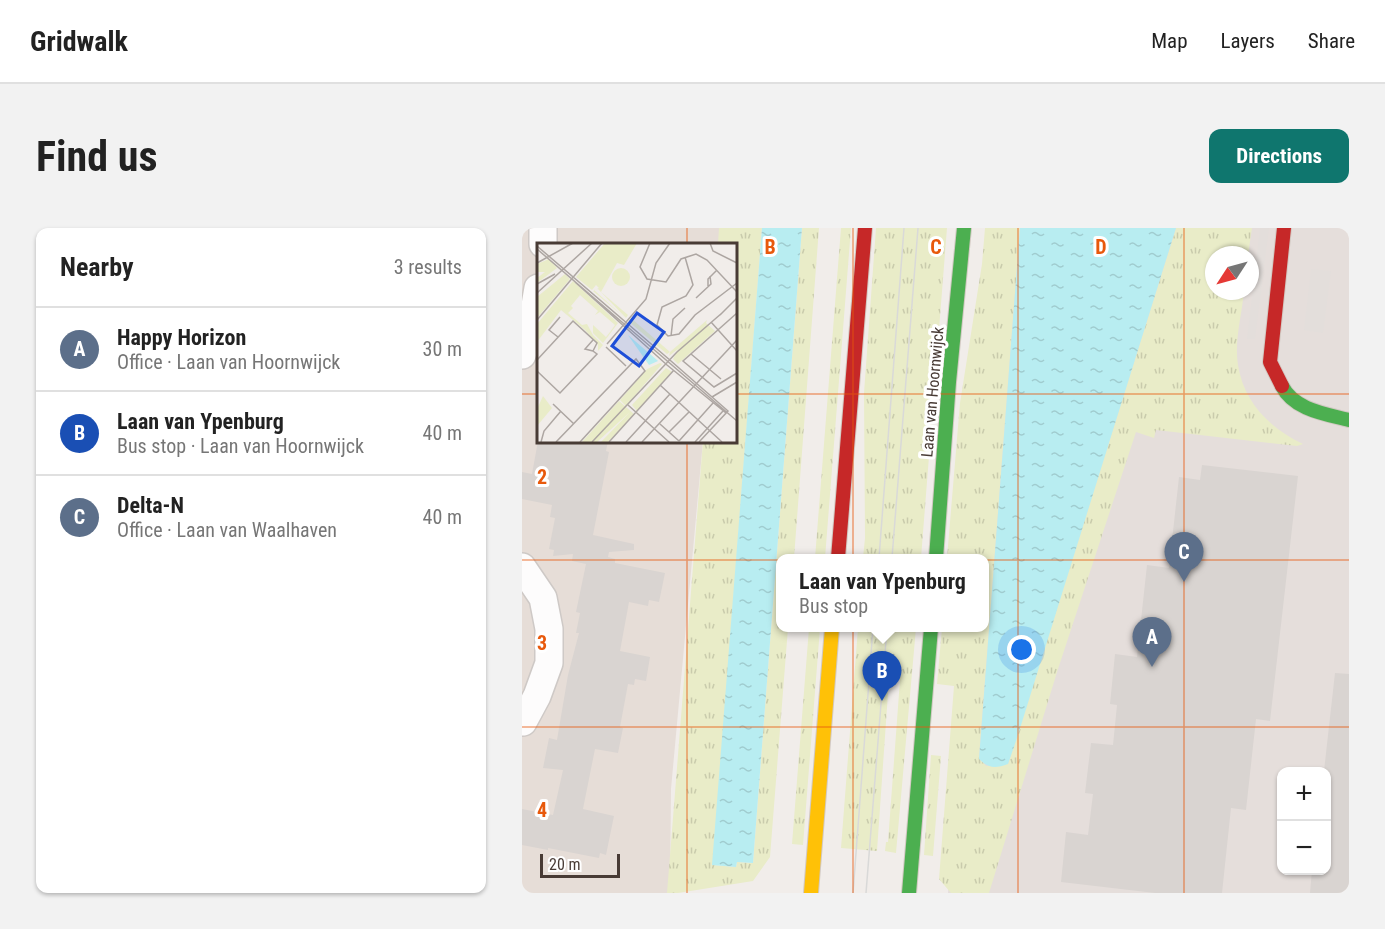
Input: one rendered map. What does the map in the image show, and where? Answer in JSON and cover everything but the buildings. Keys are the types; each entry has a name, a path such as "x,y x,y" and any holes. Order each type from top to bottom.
{"main road":[{"path":"838,554 865,228"},
{"name":"Laan van Hoornwijck","path":"936,554 949,382 964,228"},
{"path":"1284,228 1270,362 1285,392 1300,404 1316,412 1349,420"},
{"path":"811,893 832,632"},
{"path":"909,893 931,632"}],"street":[{"path":"522,355 531,329 537,294"},
{"path":"522,567 543,598 549,629 549,663 537,696 523,722"}],"shaded area":[{"path":"522,228 723,228 722,243 537,243 537,442 703,442 671,789 670,893 522,893"},
{"path":"1002,228 1349,228 1349,893 948,893 970,632 989,632 989,554 984,554"},
{"path":"1260,228 1269,228 1255,339 1247,339 1252,300 1259,300 1258,246"},
{"path":"1311,269 1331,271 1323,333 1304,330"}],"green space":[{"path":"719,228 762,228 713,865 736,867 737,862 753,863 776,565 776,632 788,632 770,857 753,881 667,893 703,442 736,442 736,243 718,243"},
{"path":"802,228 819,228 794,554 777,554"},
{"path":"841,228 851,228 825,554 815,554"},
{"path":"876,228 947,228 921,554 863,554 864,393"},
{"path":"985,228 1020,228 989,629 989,554 947,554 960,403 982,264"},
{"path":"1176,228 1252,228 1249,246 1205,246 1205,300 1243,300 1237,356 1241,379 1246,391 1260,413 1291,438 1303,444 1297,446 1156,430 1154,438 1136,432 1058,669 989,893 951,893 939,879 954,686 937,684 942,632 989,632 979,758 986,766 1008,764"},
{"path":"809,632 820,632 803,845 792,844"},
{"path":"858,632 916,632 896,853 885,851 886,842 888,842 900,680 889,679 877,851 841,848"},
{"path":"931,755 941,756 933,856 924,855"}],"water":[{"path":"762,228 802,228 753,863 737,862 736,867 712,865"},
{"path":"1020,228 1176,228 1017,738 1008,764 999,767 989,766 979,759"}],"tram line":[{"path":"879,554 904,228"},
{"path":"892,554 918,228"},
{"path":"853,893 873,632"},
{"path":"866,893 887,632"}],"traffic: fast":[{"path":"936,554 949,382 964,228"},
{"path":"1282,386 1287,394 1302,406 1349,420"},
{"path":"909,893 931,632"}],"traffic: slow":[{"path":"811,893 832,632"}],"traffic: jam":[{"path":"838,554 865,228"},
{"path":"1282,386 1270,362 1284,228"}],"place":[{"name":"Delta-N","path":"1184,582"},
{"name":"Happy Horizon","path":"1152,667"},
{"name":"Laan van Ypenburg","path":"882,701"}]}
